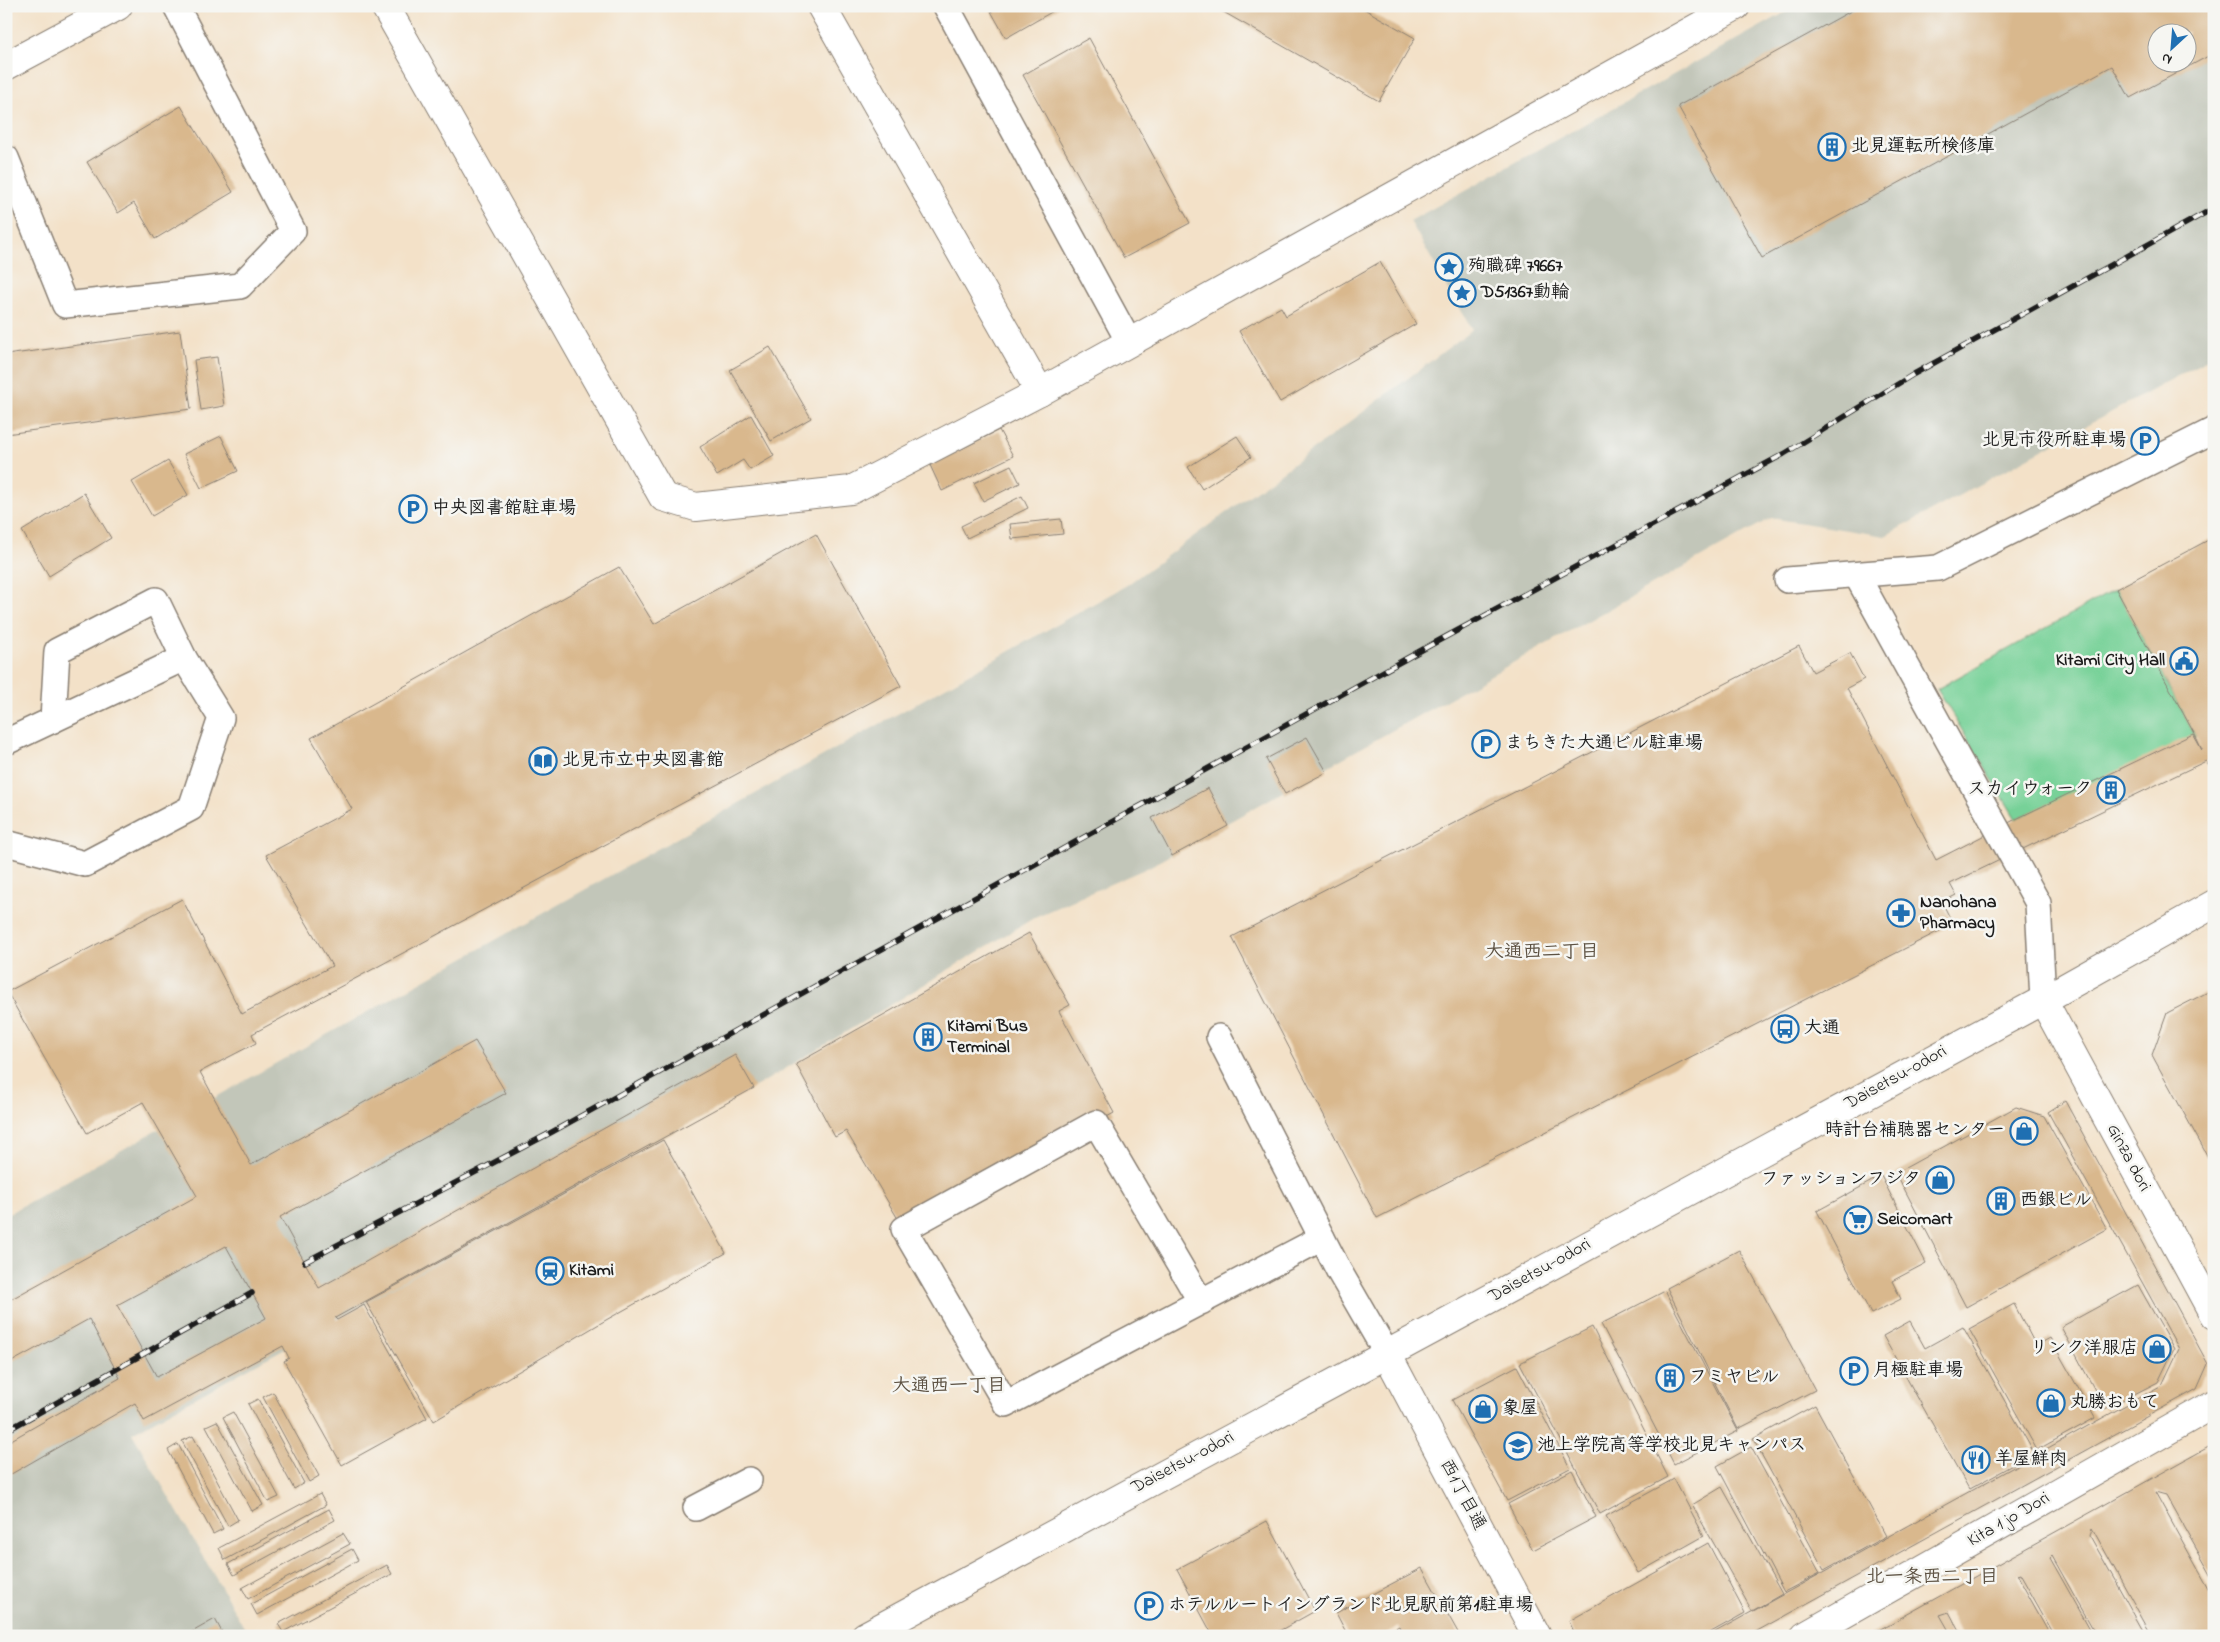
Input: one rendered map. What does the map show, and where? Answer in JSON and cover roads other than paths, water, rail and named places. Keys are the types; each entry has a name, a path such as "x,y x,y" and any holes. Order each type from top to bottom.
{"main road":[{"path":"6,66 118,6"},
{"path":"385,6 664,497 696,506 851,490 1040,392 1736,6"},
{"path":"821,6 1040,392"},
{"name":"Daisetsu-odori","path":"865,1636 2043,1000 2214,904"},
{"name":"Ginza dori","path":"2043,1000 2214,1316"},
{"name":"西1丁目通","path":"1387,1354 1537,1636"},
{"name":"Kita 1 jo Dori","path":"1805,1636 2214,1404"}],"lane":[{"path":"6,158 64,305 240,286 293,231 176,6"},
{"path":"946,6 1129,342"},
{"path":"1787,580 1857,576 1938,568 2214,430"},
{"path":"1857,576 2038,903 2043,1000"},
{"path":"6,843 85,864 191,808 221,718 184,658 156,600 57,651 53,720"},
{"path":"6,742 184,658"},
{"path":"1219,1037 1322,1238 1387,1354"},
{"path":"1201,1302 1096,1124 904,1229 1006,1404 1201,1302 1322,1238"},
{"path":"696,1508 749,1480"}],"railway":[{"path":"305,1262 552,1132 1438,641 1784,454 1914,374 2214,208"},
{"path":"6,1431 252,1293"}],"place":[{"name":"北見運転所検修庫","path":"1832,147"},
{"name":"殉職碑 79667","path":"1449,267"},
{"name":"D51367動輪","path":"1462,293"},
{"name":"北見市役所駐車場","path":"2145,441"},
{"name":"中央図書館駐車場","path":"413,509"},
{"name":"Kitami City Hall","path":"2184,661"},
{"name":"まちきた大通ビル駐車場","path":"1486,744"},
{"name":"北見市立中央図書館","path":"543,761"},
{"name":"スカイウォーク","path":"2111,790"},
{"name":"Nanohana Pharmacy","path":"1901,913"},
{"name":"大通","path":"1785,1029"},
{"name":"Kitami Bus Terminal","path":"928,1037"},
{"name":"時計台補聴器センター","path":"2024,1131"},
{"name":"ファッションフジタ","path":"1940,1180"},
{"name":"西銀ビル","path":"2001,1201"},
{"name":"Seicomart","path":"1858,1220"},
{"name":"Kitami","path":"550,1271"},
{"name":"リンク洋服店","path":"2157,1349"},
{"name":"月極駐車場","path":"1854,1371"},
{"name":"フミヤビル","path":"1670,1378"},
{"name":"丸勝おもて","path":"2051,1403"},
{"name":"象屋","path":"1483,1409"},
{"name":"池上学院高等学校北見キャンパス","path":"1518,1446"},
{"name":"羊屋鮮肉","path":"1976,1460"},
{"name":"ホテルルートイングランド北見駅前第1駐車場","path":"1149,1606"}],"district":[{"name":"大通西二丁目","path":"1542,952"},
{"name":"大通西一丁目","path":"949,1386"},
{"name":"北一条西二丁目","path":"1932,1577"}]}
